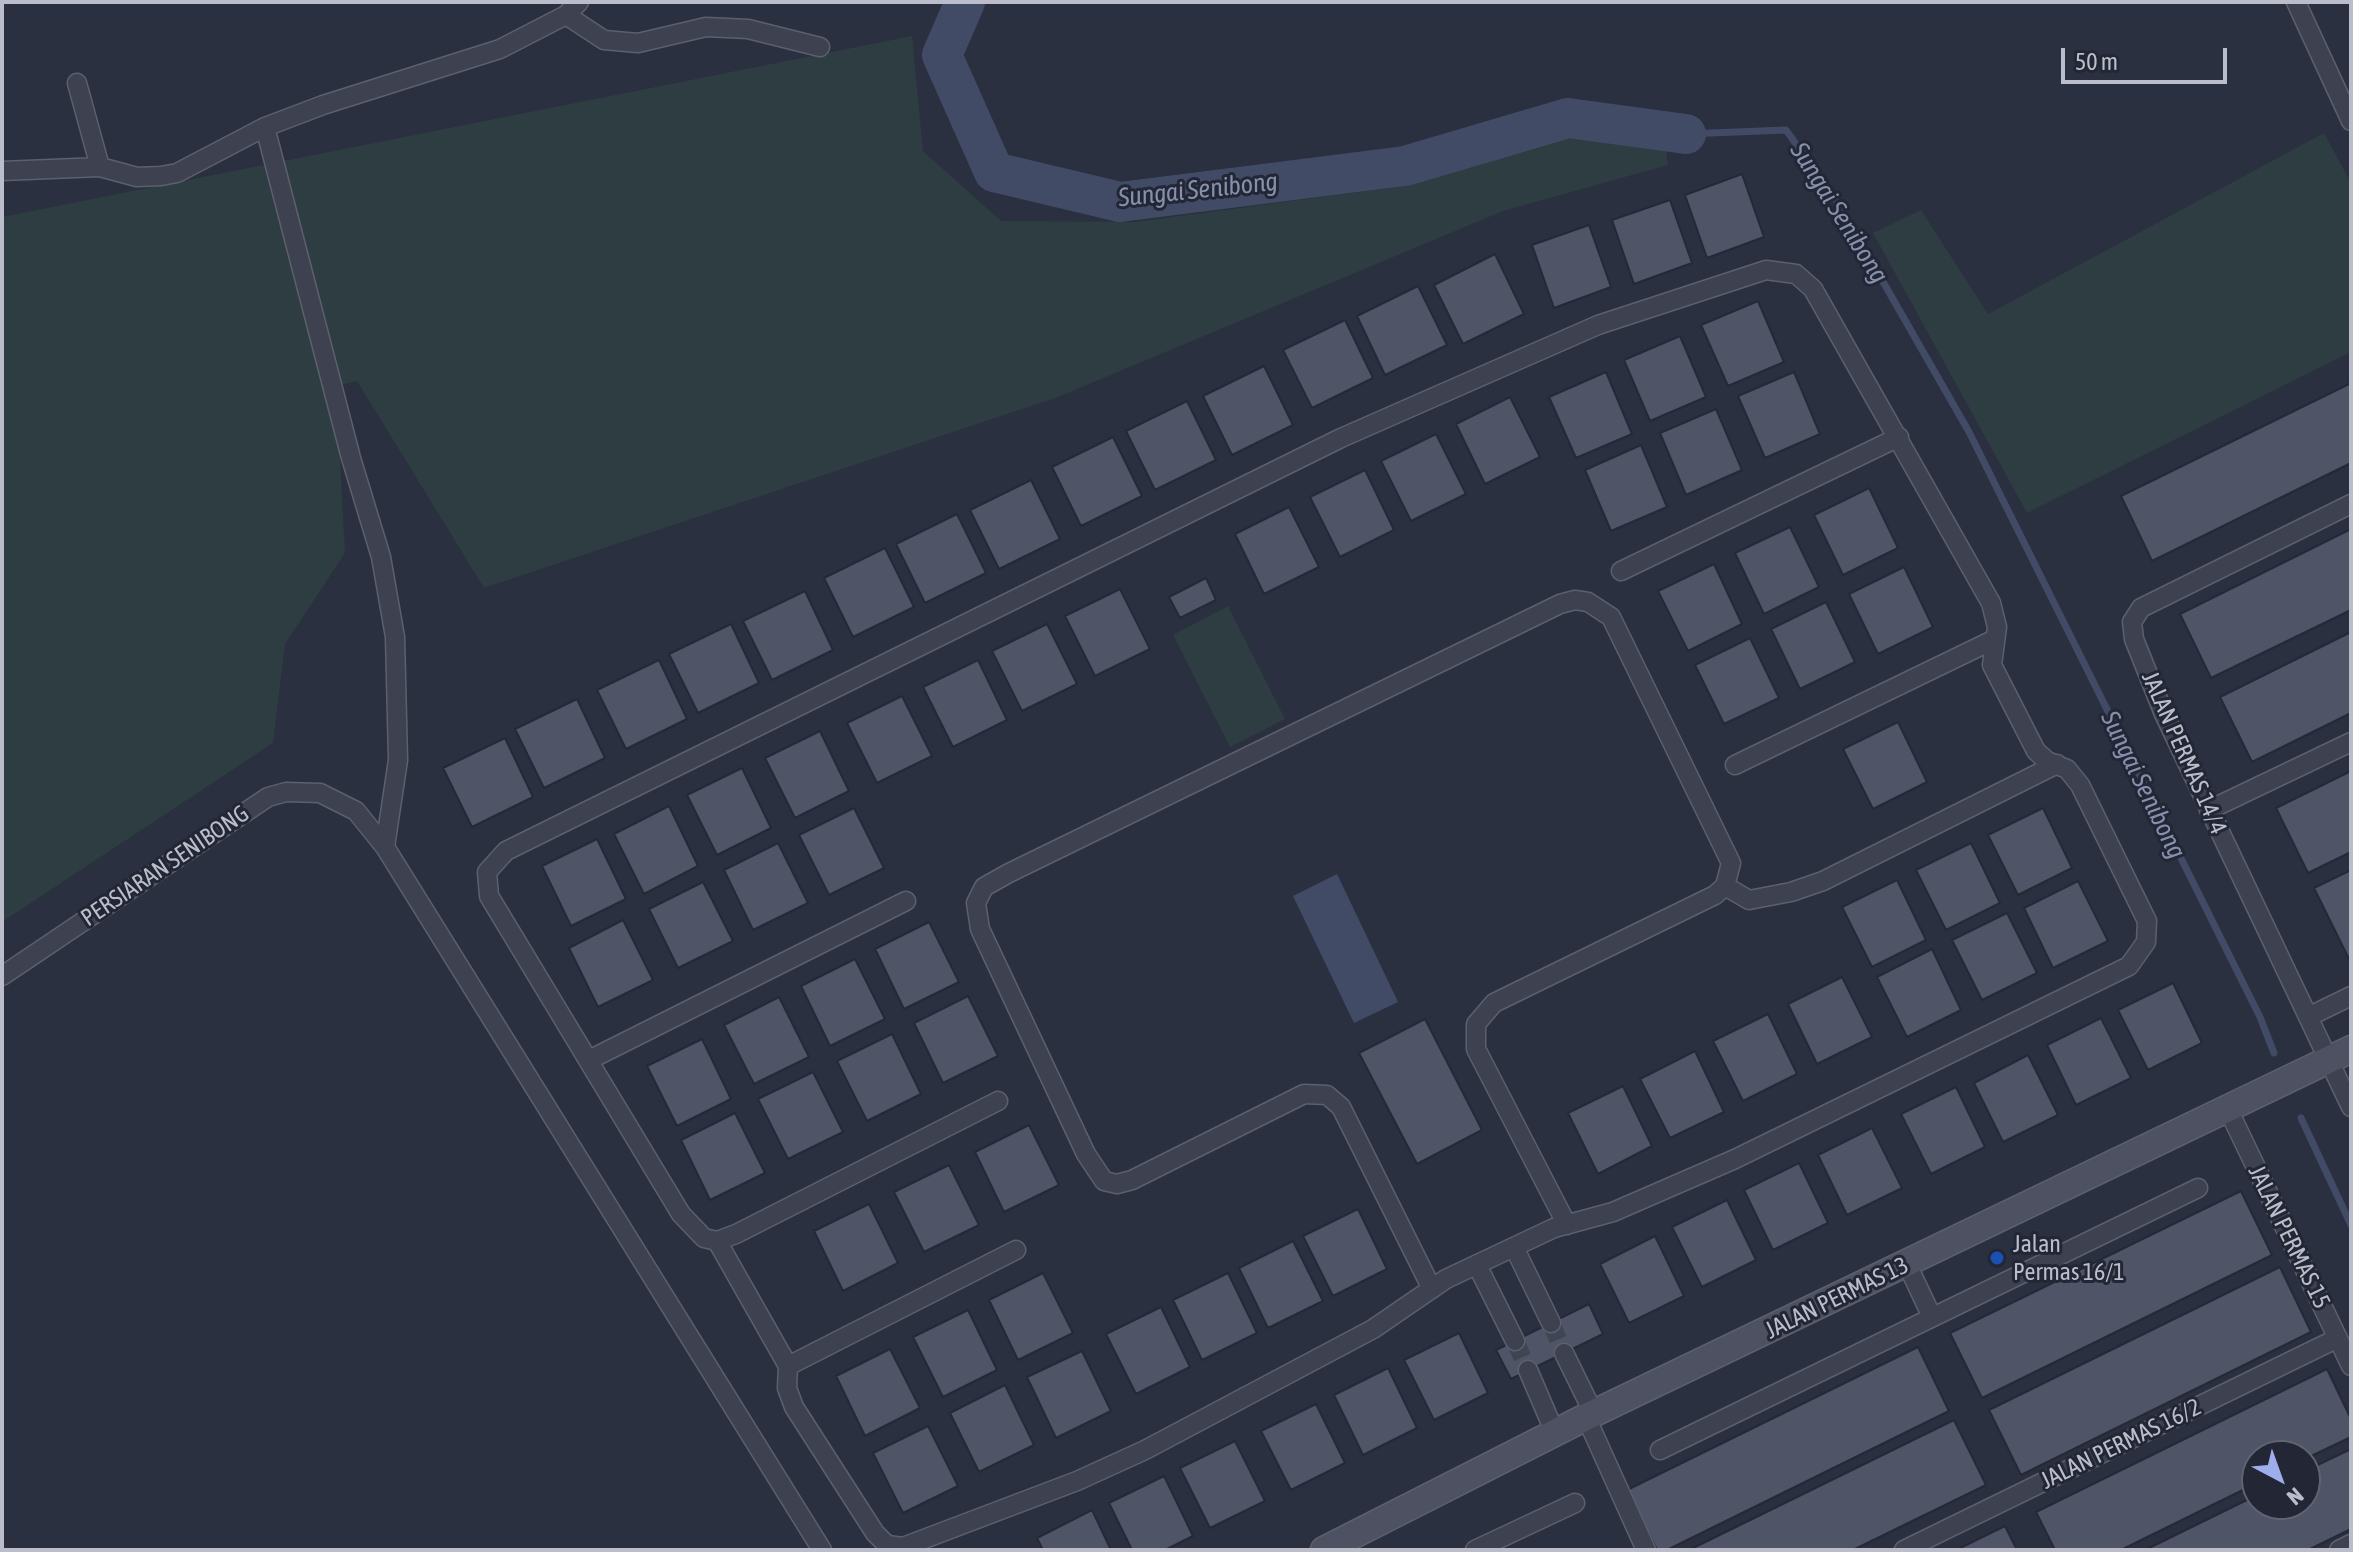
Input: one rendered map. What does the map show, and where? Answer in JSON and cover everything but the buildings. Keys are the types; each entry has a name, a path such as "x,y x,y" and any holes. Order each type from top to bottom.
{"main road":[{"name":"JALAN PERMAS 13","path":"1324,1550 1555,1433 2340,1055"}],"street":[{"path":"2296,2 2351,121"},
{"path":"2,171 100,167 137,177 177,173 265,127 500,49 573,9 604,40 638,43 706,27 748,29 820,47"},
{"path":"77,83 100,167"},
{"path":"265,127 351,458 381,557 395,637 398,760 385,847 822,1550"},
{"path":"717,1241 788,1366 787,1388 794,1407 875,1533 883,1543 899,1547 1023,1503 1145,1450 1360,1336 1432,1289 1477,1265 1567,1225 1613,1212 1735,1159 2135,960 2148,934 2145,915 2080,785 2067,769 2036,751 1992,665 1996,619 1991,603 1899,437 1813,289 1796,274 1774,269 1598,325 1341,438 500,855 487,872 489,896 691,1229 704,1238 717,1241 998,1101"},
{"path":"1621,571 1899,437"},
{"name":"JALAN PERMAS 14/4","path":"2351,504 2141,608 2132,622 2134,639 2164,714 2308,1017 2340,1055 2351,1107"},
{"path":"1432,1289 1341,1107 1327,1095 1304,1094 1132,1180 1117,1184 1104,1181 1086,1154 980,929 976,912 978,894 992,881 1560,604 1575,600 1588,602 1611,617 1728,852 1730,875 1725,886 1715,895 1494,1003 1476,1024 1476,1049 1567,1225"},
{"path":"1735,765 1995,639"},
{"path":"2209,810 2351,742"},
{"path":"1725,886 1749,900 1791,892 1823,881 2057,764"},
{"name":"PERSIARAN SENIBONG","path":"2,976 268,797 303,791 339,800 369,824 385,847"},
{"path":"589,1060 906,901"},
{"path":"2308,1017 2351,996"},
{"name":"JALAN PERMAS 15","path":"2228,1109 2351,1366"},
{"path":"1660,1450 1931,1315 2198,1188"},
{"path":"1514,1247 1551,1323"},
{"path":"788,1366 1016,1250"},
{"path":"1907,1264 1931,1315"},
{"path":"1477,1265 1515,1341"},
{"name":"JALAN PERMAS 16/2","path":"1904,1550 2338,1338"},
{"path":"1564,1353 1646,1550"},
{"path":"1528,1370 1555,1433"},
{"path":"1475,1550 1575,1503"},
{"path":"2339,1550 2351,1544"}],"shaded area":[{"path":"912,36 923,151 1001,221 1135,222 1404,186 1571,133 1665,140 1668,165 1503,211 1058,397 484,588 357,381 336,386 345,553 285,644 273,743 2,922 2,217"},
{"path":"2324,133 2351,183 2351,352 2027,513 1873,233 1921,210 1988,314"},
{"path":"1228,606 1285,719 1230,747 1173,635"}],"water":[{"path":"1337,874 1398,1002 1354,1023 1293,896"}],"waterway":[{"name":"Sungai Senibong","path":"965,2 942,55 994,172 1120,202 1405,166 1568,118 1686,134"},
{"name":"Sungai Senibong","path":"1686,134 1786,130 1838,203 1969,432 2260,1017 2274,1053"},
{"name":"Sungai Senibong","path":"2301,1118 2351,1225"}],"tunnel":[{"path":"1551,1323 1564,1353"},
{"path":"1515,1341 1528,1370"}],"place":[{"name":"Jalan Permas 16/1","path":"1997,1258"}]}
